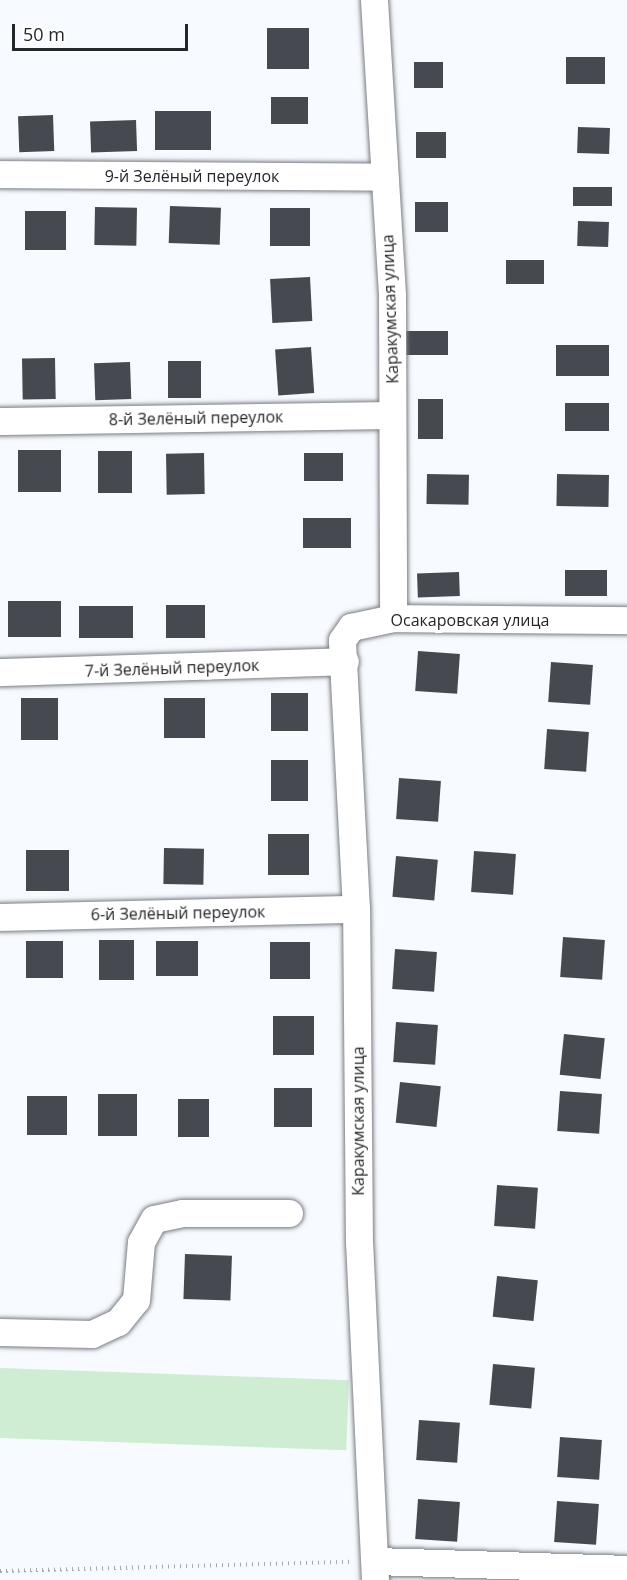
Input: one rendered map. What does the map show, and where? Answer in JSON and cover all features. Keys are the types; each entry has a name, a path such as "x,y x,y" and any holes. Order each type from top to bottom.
{"street":[{"name":"Каракумская улица","path":"374,0 392,295 393,618"},
{"name":"9-й Зелёный переулок","path":"0,174 384,177"},
{"name":"8-й Зелёный переулок","path":"0,422 392,415"},
{"name":"Осакаровская улица","path":"345,661 342,640 351,627 393,618 627,620"},
{"name":"Каракумская улица","path":"345,661 356,909 359,1243 375,1570"},
{"name":"7-й Зелёный переулок","path":"0,672 345,661"},
{"name":"6-й Зелёный переулок","path":"0,917 356,909"},
{"path":"0,1332 92,1334 118,1322 136,1299 141,1242 154,1219 182,1213 289,1213"},
{"path":"375,1570 627,1569"}],"path":[{"path":"0,1572 375,1570"}],"green space":[{"path":"0,1368 349,1380 346,1450 0,1438"}],"building":[{"path":"267,28 309,28 309,69 267,69"},
{"path":"566,57 605,57 605,84 566,84"},
{"path":"414,62 443,62 443,88 414,88"},
{"path":"271,97 308,97 308,124 271,124"},
{"path":"155,111 211,111 211,150 155,150"},
{"path":"53,115 54,151 19,152 18,116"},
{"path":"136,120 137,151 91,153 90,122"},
{"path":"578,127 610,128 609,154 577,153"},
{"path":"416,132 446,132 446,158 416,158"},
{"path":"573,187 612,187 612,206 573,206"},
{"path":"415,202 448,202 448,232 415,232"},
{"path":"170,206 221,208 220,245 169,243"},
{"path":"95,207 137,208 136,246 94,245"},
{"path":"270,208 310,208 310,246 270,246"},
{"path":"25,211 66,211 66,250 25,250"},
{"path":"578,221 609,222 608,247 577,246"},
{"path":"506,260 544,260 544,284 506,284"},
{"path":"310,277 312,321 272,323 270,279"},
{"path":"405,331 448,331 448,355 405,355"},
{"path":"556,345 609,345 609,376 556,376"},
{"path":"311,347 314,393 278,395 275,350"},
{"path":"55,358 56,399 23,400 22,359"},
{"path":"168,361 201,361 201,398 168,398"},
{"path":"130,362 131,399 95,400 94,363"},
{"path":"418,399 443,399 443,439 418,439"},
{"path":"565,403 609,403 609,431 565,431"},
{"path":"18,450 61,450 61,492 18,492"},
{"path":"98,451 132,451 132,493 98,493"},
{"path":"204,453 205,494 167,495 166,454"},
{"path":"304,453 343,453 343,481 304,481"},
{"path":"427,474 469,475 468,505 426,504"},
{"path":"557,474 609,475 608,507 556,506"},
{"path":"303,518 351,518 351,548 303,548"},
{"path":"565,570 607,570 607,596 565,596"},
{"path":"459,572 460,596 418,597 417,573"},
{"path":"8,601 61,601 61,637 8,637"},
{"path":"166,605 205,605 205,638 166,638"},
{"path":"79,606 133,606 133,638 79,638"},
{"path":"418,651 460,654 457,694 415,691"},
{"path":"551,662 593,665 590,705 548,702"},
{"path":"271,693 308,693 308,731 271,731"},
{"path":"21,698 58,698 58,740 21,740"},
{"path":"164,698 205,698 205,738 164,738"},
{"path":"547,729 589,732 586,772 544,769"},
{"path":"271,760 308,760 308,801 271,801"},
{"path":"399,778 441,781 438,822 396,819"},
{"path":"268,834 309,834 309,875 268,875"},
{"path":"164,848 204,849 203,885 163,884"},
{"path":"26,850 69,850 69,891 26,891"},
{"path":"474,851 516,854 513,895 471,892"},
{"path":"396,856 438,860 434,901 392,897"},
{"path":"563,937 605,940 602,980 560,977"},
{"path":"99,940 134,940 134,980 99,980"},
{"path":"26,941 63,941 63,978 26,978"},
{"path":"156,941 198,941 198,976 156,976"},
{"path":"270,942 310,942 310,979 270,979"},
{"path":"395,949 437,952 434,992 392,989"},
{"path":"273,1016 314,1016 314,1055 273,1055"},
{"path":"396,1022 438,1025 435,1065 393,1062"},
{"path":"564,1034 605,1038 600,1079 560,1075"},
{"path":"400,1082 441,1086 436,1127 396,1123"},
{"path":"274,1088 312,1088 312,1127 274,1127"},
{"path":"560,1091 602,1094 599,1134 557,1131"},
{"path":"98,1094 137,1094 137,1136 98,1136"},
{"path":"27,1096 67,1096 67,1135 27,1135"},
{"path":"178,1099 209,1099 209,1137 178,1137"},
{"path":"497,1185 538,1188 535,1229 494,1226"},
{"path":"185,1254 232,1256 230,1301 183,1299"},
{"path":"497,1276 538,1280 533,1321 493,1317"},
{"path":"493,1364 535,1368 531,1409 489,1405"},
{"path":"419,1420 460,1423 457,1463 416,1460"},
{"path":"560,1437 602,1440 599,1480 557,1477"},
{"path":"418,1499 460,1502 457,1542 415,1539"},
{"path":"557,1501 599,1504 596,1545 554,1542"}]}
